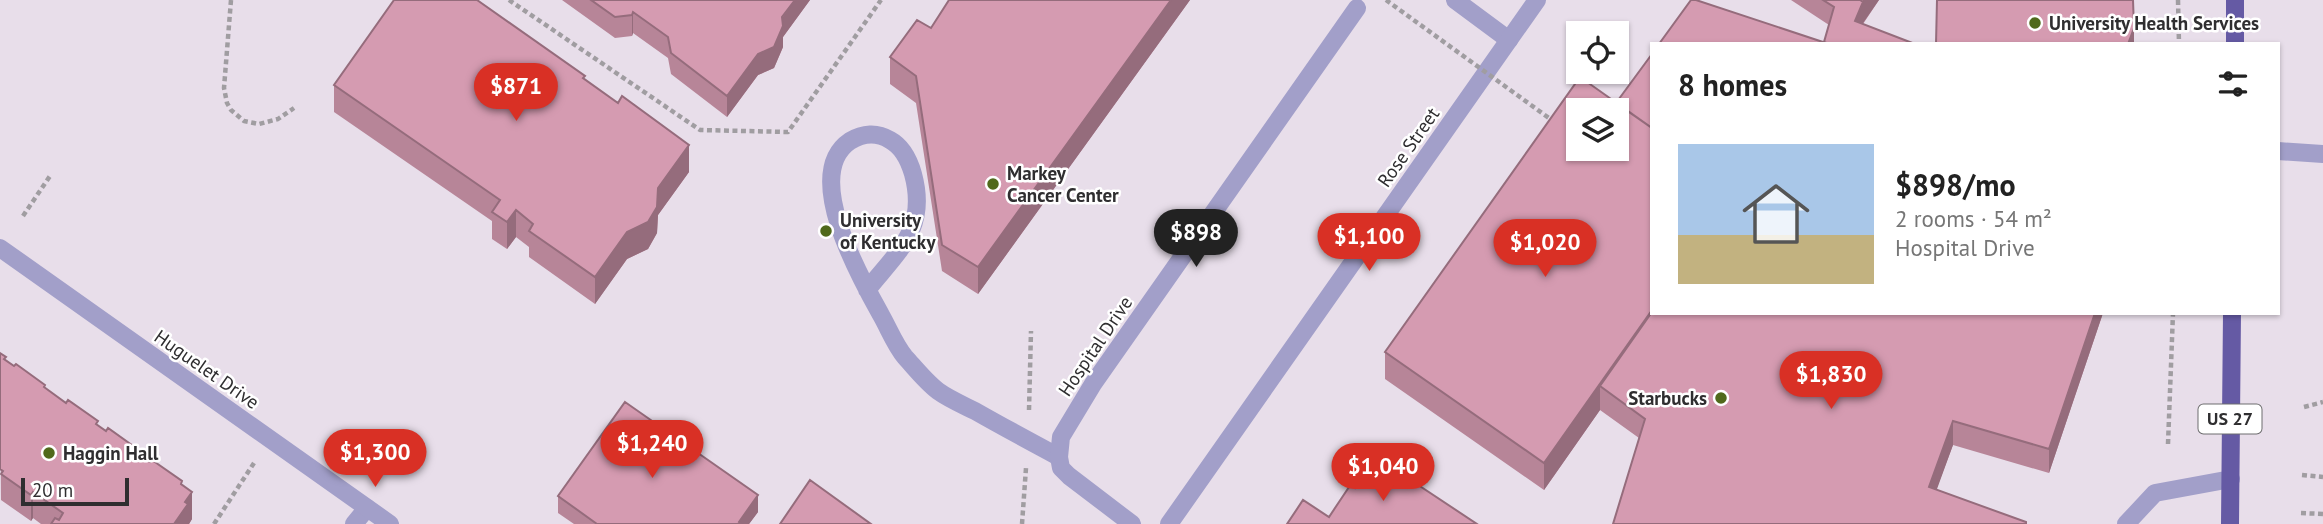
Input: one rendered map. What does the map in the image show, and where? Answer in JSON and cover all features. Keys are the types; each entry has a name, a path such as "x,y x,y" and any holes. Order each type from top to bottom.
{"main road":[{"path":"2235,0 2235,42"},
{"name":"US 27","path":"2230,524 2232,315"}],"street":[{"path":"1455,0 1509,40"},
{"name":"Rose Street","path":"1169,524 1537,0"},
{"name":"Hospital Drive","path":"1059,457 1061,437 1107,361 1357,8"},
{"path":"867,290 908,241 914,227 917,198 912,170 898,144 873,134 850,141 834,163 832,180 836,213 854,263 867,290 903,355 938,391 1059,457 1061,468 1069,476 1132,524"},
{"path":"2280,151 2323,154"},
{"name":"Huguelet Drive","path":"0,248 390,524"},
{"path":"2127,523 2155,493 2231,479"},
{"path":"354,524 367,508"}],"path":[{"path":"231,0 224,88 231,110 244,121 259,124 278,119 294,108"},
{"path":"509,0 700,130 788,132 881,0"},
{"path":"1387,0 1563,128"},
{"path":"2178,0 2179,42"},
{"path":"23,216 50,176"},
{"path":"2168,444 2173,315"},
{"path":"2304,407 2323,402"},
{"path":"215,524 254,463"},
{"path":"2302,475 2323,477"},
{"path":"2301,513 2323,514"}],"shaded area":[{"name":"University of Kentucky","path":"0,0 2323,0 2323,524 0,524"}],"building":[{"path":"394,0 477,0 585,76 583,78 618,103 622,96 689,145 658,188 657,207 648,222 627,232 595,277 529,231 533,224 516,210 507,222 492,212 500,200 334,85"},
{"path":"591,0 795,0 782,17 783,26 774,47 758,54 727,96 671,53 668,37 633,12 632,15 615,17"},
{"name":"Markey Cancer Center","path":"949,0 1171,0 978,267 942,245 916,76 890,57 917,20 931,28"},
{"path":"1691,0 1696,0 1823,42 1660,42"},
{"path":"1823,0 1860,0 1863,2 1855,21 1910,42 1824,42 1834,7"},
{"name":"University Health Services","path":"1937,0 2133,0 2134,28 2129,42 1936,42"},
{"path":"1650,57 1650,127 1629,112 1629,98 1620,98"},
{"path":"1575,84 1590,84 1610,98 1566,98 1566,161 1629,161 1629,112 1650,127 1650,313 1544,463 1385,352"},
{"path":"1650,315 2094,315 2049,449 1953,421 1929,487 2026,524 1613,524 1645,419 1600,386"},
{"name":"Haggin Hall","path":"0,353 6,357 4,359 14,366 16,364 66,403 68,400 98,421 96,424 106,431 108,428 143,453 141,456 150,462 152,460 182,481 181,484 192,492 185,502 188,504 174,524 51,524 55,518 59,520 63,513 1,474"},
{"path":"625,402 758,495 739,522 742,524 597,524 558,496"},
{"path":"1376,457 1477,524 1287,524 1303,500 1329,517 1351,484 1355,488"},
{"path":"810,480 871,524 780,524"}],"place":[{"name":"University Health Services","path":"2035,23"},
{"name":"Markey Cancer Center","path":"993,184"},
{"name":"University of Kentucky","path":"826,231"},
{"name":"Starbucks","path":"1721,398"},
{"name":"Haggin Hall","path":"49,453"}]}
